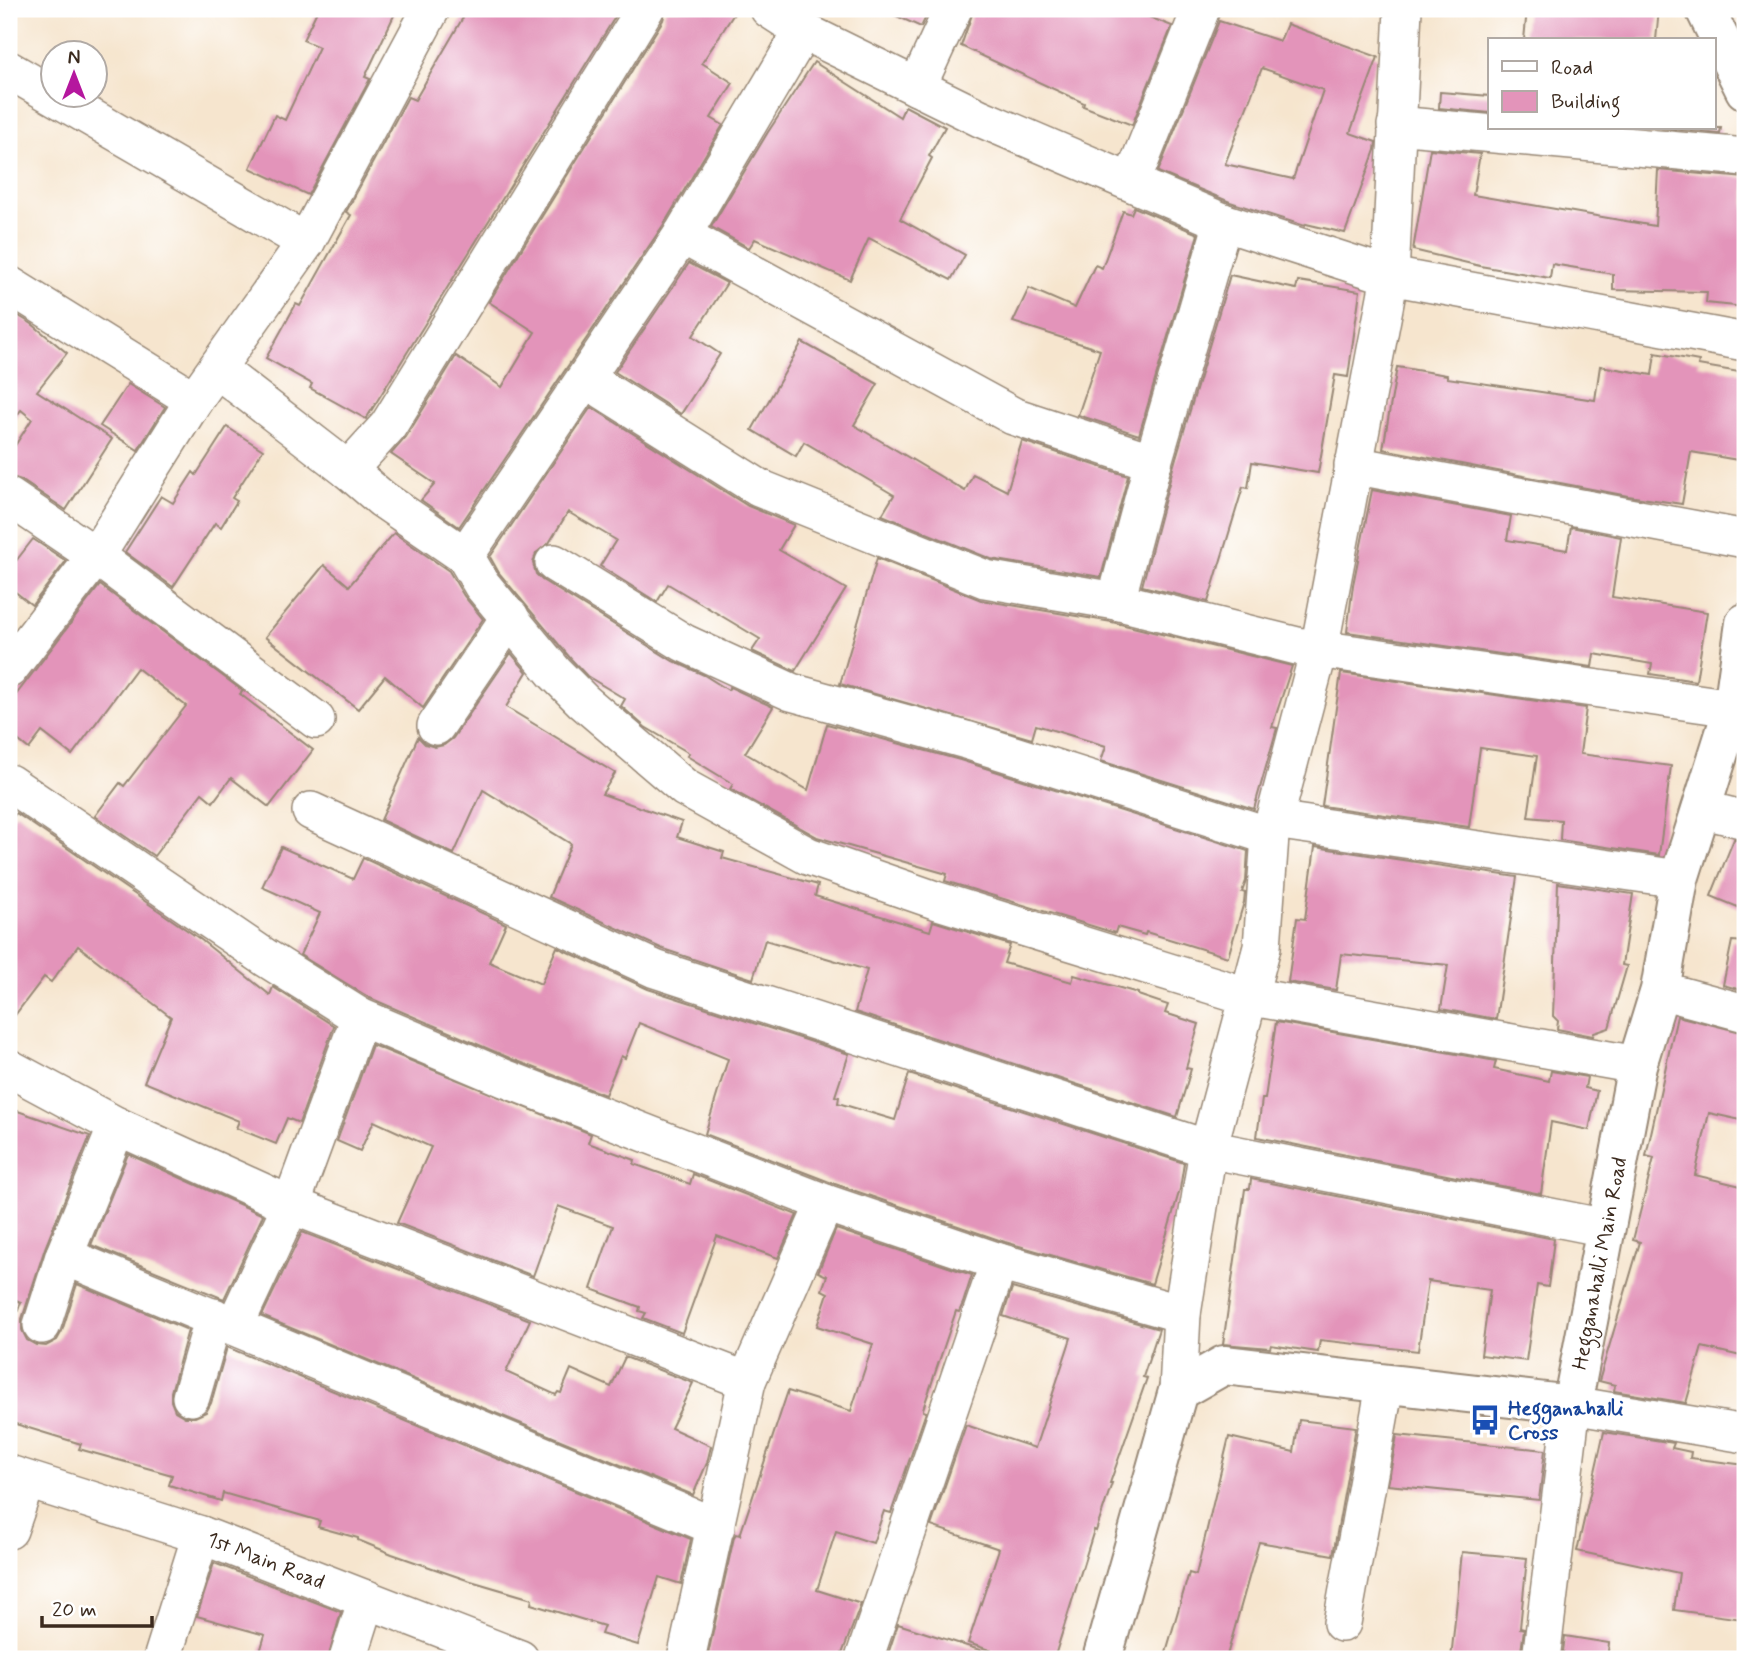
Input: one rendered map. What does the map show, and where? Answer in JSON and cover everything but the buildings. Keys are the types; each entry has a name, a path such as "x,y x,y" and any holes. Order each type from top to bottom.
{"main road":[{"path":"1705,9 1745,90"},
{"name":"Hegganahalli Main Road","path":"1572,1405 1637,1065 1660,989 1679,879 1733,708 1745,623"},
{"path":"1102,1659 1178,1391 1224,1365 1572,1405"}],"street":[{"path":"9,669 96,555 194,400 306,242 432,9"},
{"path":"348,470 388,425 645,9"},
{"path":"769,9 803,31 980,118 1223,222 1390,276 1745,342"},
{"path":"917,87 953,9"},
{"path":"1132,181 1201,9"},
{"path":"1178,1391 1182,1314 1208,1149 1262,947 1272,828 1319,650 1390,276 1403,9"},
{"path":"466,556 682,235 803,31"},
{"path":"9,70 306,242"},
{"path":"1396,125 1745,157"},
{"path":"1116,601 1153,462 1223,222"},
{"path":"682,235 1013,416 1153,462"},
{"path":"9,285 194,400"},
{"path":"217,369 382,499 466,556 482,585 555,673 583,701 685,788 808,856 935,900 1247,996 1637,1065"},
{"path":"586,379 759,488 985,579 1116,601 1319,650 1733,708"},
{"path":"1353,465 1745,539"},
{"path":"9,496 96,555 316,720"},
{"path":"554,563 684,643 790,692 1272,828 1679,879"},
{"path":"436,726 510,617"},
{"path":"9,783 265,958 360,1017 504,1078 825,1203 999,1262 1182,1314"},
{"path":"1701,809 1745,820"},
{"path":"311,811 655,969 1208,1149 1606,1228"},
{"path":"1660,989 1745,1013"},
{"path":"191,1397 225,1321 291,1205 360,1017"},
{"path":"9,1068 117,1126 291,1205 747,1381"},
{"path":"42,1325 64,1256 117,1126"},
{"path":"686,1659 747,1381 825,1203"},
{"path":"64,1256 716,1527"},
{"path":"864,1659 999,1262"},
{"path":"1342,1623 1385,1385"},
{"path":"1541,1659 1572,1405 1745,1434"},
{"path":"9,1530 17,1478"},
{"name":"1st Main Road","path":"17,1478 201,1535 520,1659"},
{"path":"162,1659 201,1535"},
{"path":"348,1659 367,1599"}],"place":[{"name":"Hegganahalli Cross","path":"1485,1420"}]}
